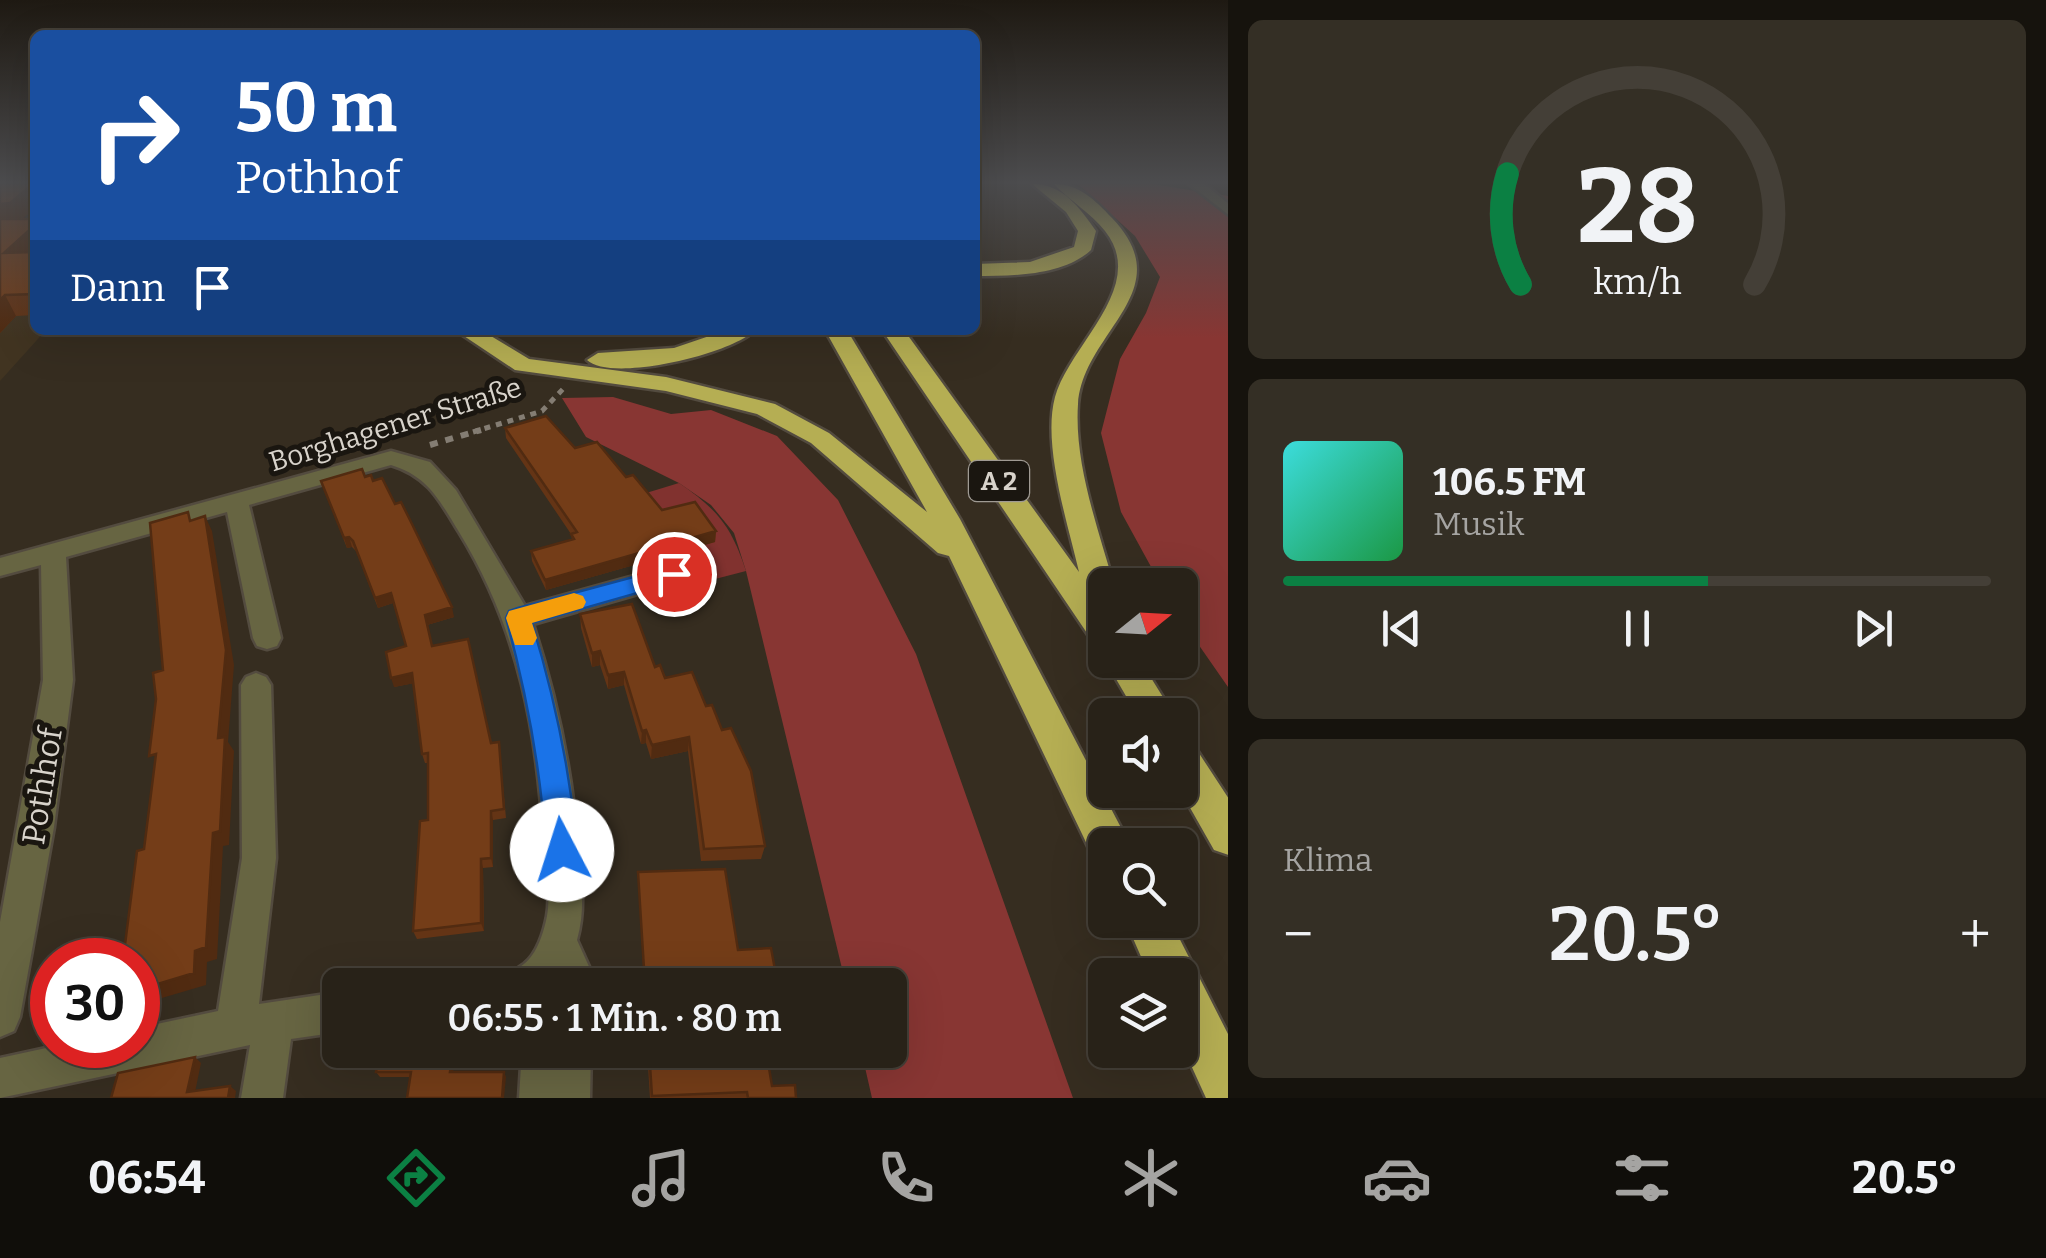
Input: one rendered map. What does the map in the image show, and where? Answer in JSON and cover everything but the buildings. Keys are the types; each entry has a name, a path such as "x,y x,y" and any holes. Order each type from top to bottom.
{"highway":[{"path":"980,270 1017,271 1054,264 1082,250 1086,235"},
{"path":"1094,568 1074,476 1066,400 1096,333 1127,285 1127,255 1117,235"},
{"path":"476,335 523,365 666,384 766,409 820,438 873,478 966,561"},
{"path":"491,343 600,360 631,360 712,346 734,335"},
{"name":"A 2","path":"839,335 901,438 1100,828"},
{"name":"A 2","path":"896,335 1088,608"},
{"path":"1198,786 1228,836"},
{"path":"1198,1027 1228,1090"}],"street":[{"name":"Borghagener Straße","path":"0,566 390,458"},
{"path":"390,458 422,467 448,495 518,618 541,695 556,775 566,914 560,944 571,968"},
{"path":"237,503 267,638"},
{"name":"Pothhof","path":"0,1017 37,827 58,680 53,552"},
{"path":"518,618 674,574"},
{"path":"256,685 255,1023 262,1098"},
{"path":"0,1079 255,1023 322,1014"},
{"path":"540,1098 542,1068"},
{"path":"569,1098 570,1068"}],"path":[{"name":"Borghagener Straße","path":"390,458 542,411 563,388"}],"shaded area":[{"path":"0,235 30,235 30,335 41,335 0,381"},
{"path":"1134,235 1228,235 1228,687 1198,644 1198,568 1152,568 1121,512 1101,433 1120,359 1146,313 1160,277"},
{"path":"613,397 671,414 711,410 777,436 838,500 916,654 1073,1098 872,1098 865,1068 907,1068 907,968 842,968 734,533 711,505 679,483 586,437 562,398"},
{"path":"679,483 721,520 746,571 692,585 633,497"}],"slow traffic":[{"path":"524,638 518,618 574,602"}],"route":[{"path":"562,850 556,775 541,695 518,618 674,574"}]}
